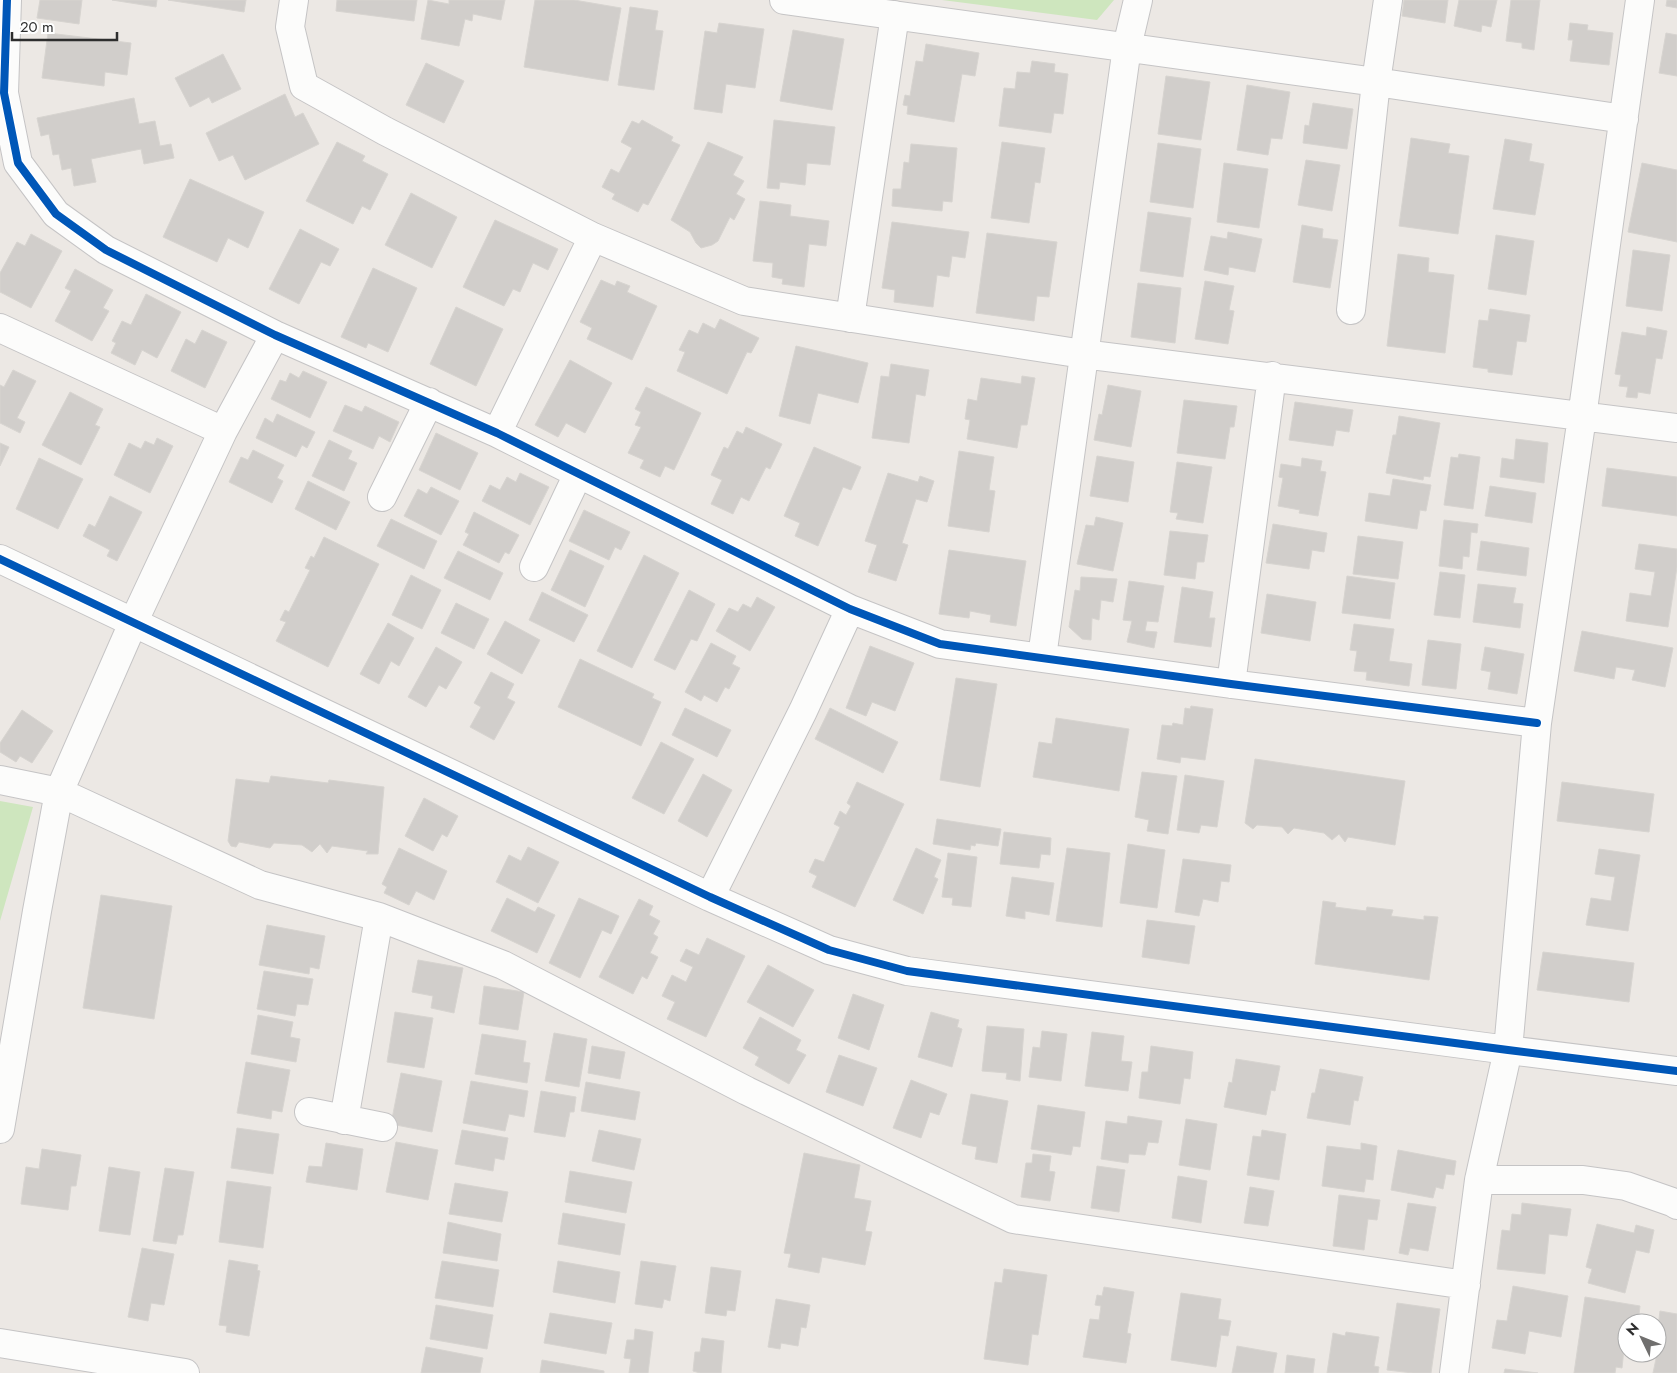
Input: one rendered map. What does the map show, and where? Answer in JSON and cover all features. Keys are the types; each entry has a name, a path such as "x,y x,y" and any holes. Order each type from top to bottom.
{"street":[{"path":"7,0 2,93 18,163 56,214 106,250 275,335 497,432 850,609 940,644 1537,723"},
{"path":"294,0 290,27 304,86 385,132 593,237 744,301 1083,354 1272,376 1677,428"},
{"path":"784,0 1376,82 1624,120"},
{"path":"1042,657 1127,47 1138,0"},
{"path":"1351,310 1376,82 1388,0"},
{"path":"1454,1373 1479,1180 1508,1050 1537,723 1640,0"},
{"path":"850,318 895,15"},
{"path":"497,432 593,237"},
{"path":"0,328 223,431"},
{"path":"0,1129 3,1093 59,792 133,623 223,431 275,335"},
{"path":"1231,684 1272,376"},
{"path":"382,497 428,402"},
{"path":"534,567 578,474"},
{"path":"0,559 710,897 829,950 907,971 1677,1071"},
{"path":"710,897 803,711 850,609"},
{"path":"0,780 59,792 260,885 379,917 503,965 747,1091 1013,1219 1466,1285"},
{"path":"344,1120 379,917"},
{"path":"309,1112 383,1127"},
{"path":"1479,1180 1583,1180 1626,1186 1677,1205"},
{"path":"0,1343 184,1373"}],"green space":[{"path":"942,0 1114,0 1097,20"},
{"path":"0,801 33,807 0,921"}],"building":[{"path":"40,0 82,0 79,24 37,18"},
{"path":"112,0 157,0 156,7"},
{"path":"168,0 246,0 244,12"},
{"path":"337,0 417,0 414,21 336,11"},
{"path":"428,0 449,4 449,0 505,0 501,20 473,14 472,21 465,19 459,46 421,39"},
{"path":"535,0 574,0 621,8 608,81 524,67"},
{"path":"1404,0 1448,0 1445,23 1402,16"},
{"path":"1459,0 1497,0 1491,27 1482,25 1481,32 1454,26"},
{"path":"1511,0 1540,0 1534,50 1522,48 1522,43 1506,41"},
{"path":"1667,0 1677,0 1677,8 1666,6"},
{"path":"630,7 658,11 655,30 663,31 654,90 618,85"},
{"path":"719,23 764,29 755,88 726,84 722,113 694,109 705,31 717,33"},
{"path":"1570,23 1588,25 1587,30 1613,33 1609,65 1570,61 1573,40 1568,40"},
{"path":"793,30 844,39 832,110 780,101"},
{"path":"48,33 131,43 127,75 105,72 104,86 42,78"},
{"path":"1666,33 1677,35 1677,76 1659,73"},
{"path":"926,44 979,53 975,76 962,74 954,122 907,114 908,106 903,105 905,95 910,96 916,61 923,62"},
{"path":"223,54 241,89 212,103 209,97 190,107 175,78"},
{"path":"1032,61 1055,64 1054,72 1068,74 1063,114 1054,113 1051,133 999,126 1004,88 1015,89 1017,72 1030,73"},
{"path":"426,63 464,81 444,123 406,105"},
{"path":"1166,76 1210,82 1201,140 1158,134"},
{"path":"1247,85 1290,92 1282,139 1271,138 1268,155 1237,150"},
{"path":"285,94 295,117 303,113 319,144 245,180 233,155 219,161 206,133"},
{"path":"134,98 139,124 155,121 160,146 171,144 174,158 144,164 141,149 91,159 96,182 74,186 71,168 62,170 59,154 53,155 49,134 41,136 37,118"},
{"path":"1313,103 1353,109 1347,149 1303,143 1305,125 1309,126"},
{"path":"642,120 673,137 671,141 680,145 648,205 643,203 638,212 612,199 615,194 602,187 611,169 619,173 632,148 621,142 632,121 639,124"},
{"path":"774,120 835,127 830,165 807,163 805,185 780,182 779,189 767,188"},
{"path":"1411,138 1450,144 1448,153 1469,156 1458,234 1399,226"},
{"path":"1505,139 1532,144 1529,161 1544,164 1535,215 1493,209"},
{"path":"337,142 365,156 362,161 388,174 370,210 362,206 353,224 306,201"},
{"path":"708,142 743,157 733,175 744,181 736,194 745,199 734,220 730,217 718,241 701,248 690,232 671,220"},
{"path":"1002,142 1045,148 1040,183 1035,182 1029,223 991,218"},
{"path":"1158,143 1201,149 1193,208 1150,202"},
{"path":"911,144 957,148 952,202 943,201 942,211 892,206 893,189 901,189 904,162 909,163"},
{"path":"1306,160 1340,165 1332,211 1298,205"},
{"path":"1224,163 1268,169 1259,228 1217,222"},
{"path":"1642,163 1677,170 1677,242 1628,232"},
{"path":"190,179 264,212 248,248 228,238 217,262 163,237"},
{"path":"411,193 457,217 432,268 385,245"},
{"path":"760,201 791,205 790,216 829,221 826,246 809,244 804,287 782,284 783,279 772,277 773,263 753,261"},
{"path":"1148,212 1191,218 1183,277 1140,271"},
{"path":"495,220 558,249 548,270 533,263 520,292 513,289 504,306 463,287"},
{"path":"892,222 969,232 965,258 952,256 949,277 937,275 933,307 894,302 895,290 882,288"},
{"path":"1302,225 1323,229 1322,238 1338,240 1330,288 1293,282"},
{"path":"300,229 339,249 330,266 321,262 299,304 269,289"},
{"path":"1228,232 1262,239 1255,272 1229,267 1228,275 1204,270 1211,236 1227,239"},
{"path":"987,233 1057,242 1049,297 1037,296 1034,321 976,313"},
{"path":"31,234 62,251 31,308 0,292 0,273 17,242 25,246"},
{"path":"1496,235 1534,241 1526,295 1488,289"},
{"path":"1633,250 1670,255 1662,311 1626,306"},
{"path":"1398,254 1429,258 1428,272 1454,275 1445,353 1387,346"},
{"path":"373,268 417,288 388,352 368,343 366,348 341,337"},
{"path":"75,269 113,290 103,308 109,311 92,341 55,321 71,291 65,288"},
{"path":"601,280 615,286 617,281 630,286 627,292 657,306 632,360 587,339 592,328 580,322"},
{"path":"1205,281 1234,286 1229,310 1234,311 1228,344 1195,339"},
{"path":"1138,283 1181,288 1175,343 1131,337"},
{"path":"146,294 181,312 157,358 142,350 135,365 111,353 116,343 112,341 122,321 131,325"},
{"path":"456,307 503,329 476,386 430,364"},
{"path":"1490,309 1530,315 1526,342 1517,341 1512,375 1488,372 1488,369 1473,367 1479,320 1488,321"},
{"path":"720,319 759,338 751,353 747,352 727,394 677,371 685,352 679,350 689,330 698,334 703,323 715,329"},
{"path":"1647,327 1667,331 1662,359 1656,358 1650,394 1638,392 1637,398 1626,397 1628,387 1619,386 1621,375 1615,374 1622,332 1646,336"},
{"path":"202,330 227,342 205,388 171,371 186,339 195,344"},
{"path":"796,346 868,363 858,403 818,393 810,424 779,416"},
{"path":"570,360 612,383 585,433 566,423 558,437 535,425"},
{"path":"891,364 929,370 925,396 916,394 909,443 872,438 881,376 889,377"},
{"path":"13,370 36,381 17,418 25,422 20,433 0,423 0,385 4,387"},
{"path":"303,371 327,382 310,418 271,399 280,380 286,382 290,373 299,378"},
{"path":"1022,376 1035,378 1027,425 1021,425 1017,448 967,439 970,420 965,419 968,399 977,401 981,378 1021,384"},
{"path":"1108,385 1141,391 1131,447 1094,440 1099,414 1102,415"},
{"path":"646,387 701,413 674,470 665,466 660,477 640,468 644,460 628,453 641,427 635,425 641,412 635,409"},
{"path":"70,392 103,409 95,425 100,427 81,465 42,445"},
{"path":"1184,400 1237,406 1234,427 1230,427 1225,459 1177,453"},
{"path":"1295,402 1353,410 1349,432 1336,430 1333,446 1289,440"},
{"path":"345,405 362,412 365,406 399,422 390,442 379,436 373,449 333,431"},
{"path":"277,414 315,432 307,448 302,445 296,457 256,438 265,418 273,423"},
{"path":"1399,416 1440,423 1430,477 1424,476 1423,480 1386,473 1393,435 1396,435"},
{"path":"746,427 782,444 770,469 766,467 749,501 741,497 733,514 711,504 722,480 711,475 724,447 728,449 737,431 743,434"},
{"path":"436,433 478,453 460,490 419,470"},
{"path":"157,438 173,446 150,493 114,475 129,443 141,449 145,441 154,445"},
{"path":"1516,439 1548,443 1544,483 1500,477 1502,458 1514,460"},
{"path":"329,440 352,451 348,459 357,463 344,491 312,476"},
{"path":"0,443 9,447 0,466"},
{"path":"814,447 861,467 851,490 843,487 818,546 795,536 800,523 784,516"},
{"path":"253,450 284,465 277,478 283,481 272,503 229,482 241,457 248,460"},
{"path":"959,451 994,457 989,490 995,491 989,532 948,526"},
{"path":"1459,454 1480,457 1473,509 1444,505 1451,457 1458,458"},
{"path":"1097,456 1134,462 1128,502 1090,496"},
{"path":"39,458 83,479 58,529 16,509"},
{"path":"1302,458 1322,461 1320,471 1326,472 1318,516 1299,513 1300,510 1278,506 1283,478 1279,477 1281,464 1301,467"},
{"path":"1177,462 1212,467 1203,523 1176,519 1178,513 1170,512"},
{"path":"1607,468 1677,477 1677,516 1602,506"},
{"path":"520,473 549,487 530,525 482,501 490,485 500,490 507,477 516,482"},
{"path":"888,473 918,482 920,476 934,481 927,502 916,499 902,543 908,545 896,581 868,572 877,545 865,541"},
{"path":"1393,479 1431,485 1426,511 1420,510 1417,529 1365,521 1369,493 1390,496"},
{"path":"308,481 350,502 336,530 295,509"},
{"path":"1490,486 1536,493 1532,523 1485,516"},
{"path":"431,487 459,501 441,535 404,516 418,489 427,494"},
{"path":"110,496 142,512 117,561 107,556 110,550 83,536 89,524 95,527"},
{"path":"584,510 630,532 621,550 615,547 609,560 569,541"},
{"path":"474,512 519,535 509,554 505,552 499,563 463,545 469,534 465,532"},
{"path":"1096,517 1123,523 1113,571 1077,564 1086,525 1094,526"},
{"path":"391,519 437,541 424,569 377,546"},
{"path":"1444,520 1478,524 1477,533 1471,532 1469,557 1463,556 1462,569 1439,566"},
{"path":"1273,524 1327,533 1324,552 1312,550 1309,569 1266,563"},
{"path":"1170,531 1208,535 1204,562 1197,562 1195,579 1164,575"},
{"path":"1358,536 1403,542 1398,579 1353,574"},
{"path":"324,537 379,564 328,667 276,641 286,622 280,620 285,610 289,612 310,570 305,568 311,556 314,558"},
{"path":"1481,541 1529,548 1526,576 1477,570"},
{"path":"1639,544 1677,549 1677,567 1668,627 1626,621 1630,593 1651,596 1655,572 1635,569"},
{"path":"570,550 604,566 585,607 551,590"},
{"path":"949,550 1026,561 1016,626 990,622 991,615 970,611 969,618 939,614"},
{"path":"458,551 503,573 490,600 444,578"},
{"path":"644,555 679,573 632,668 597,651"},
{"path":"1440,572 1465,575 1460,618 1434,615"},
{"path":"411,575 441,590 422,629 392,615"},
{"path":"1347,576 1395,583 1390,619 1342,613"},
{"path":"1081,577 1117,579 1113,602 1101,600 1099,620 1092,618 1091,640 1082,639 1069,627 1075,590 1080,591"},
{"path":"1129,581 1164,586 1158,622 1147,621 1145,631 1157,632 1154,648 1127,642 1132,621 1123,620"},
{"path":"1478,584 1516,588 1513,603 1523,604 1520,628 1473,622"},
{"path":"1182,587 1213,592 1209,618 1215,618 1211,647 1174,642"},
{"path":"689,590 715,604 697,641 691,639 675,670 654,660"},
{"path":"542,592 588,615 574,642 529,620"},
{"path":"1267,594 1316,602 1310,641 1261,633"},
{"path":"757,597 775,607 750,651 716,631 729,608 738,612 743,604 751,608"},
{"path":"456,603 489,619 474,649 441,633"},
{"path":"505,621 540,640 522,674 487,654"},
{"path":"388,623 414,638 399,666 391,661 379,684 360,674"},
{"path":"1354,624 1394,629 1389,661 1412,664 1409,686 1366,680 1367,672 1354,671 1357,651 1350,650"},
{"path":"1582,631 1673,648 1665,687 1632,680 1635,670 1616,667 1614,679 1574,671"},
{"path":"1428,640 1461,644 1456,689 1422,685"},
{"path":"711,643 736,656 732,664 740,668 729,689 725,687 717,702 704,695 701,701 685,692"},
{"path":"870,646 914,663 895,711 872,702 866,716 846,708"},
{"path":"436,647 462,662 446,689 439,685 426,707 408,697"},
{"path":"1485,647 1524,654 1517,694 1488,689 1491,672 1481,670"},
{"path":"580,659 654,694 652,698 661,702 641,746 558,707"},
{"path":"491,672 514,684 507,698 515,702 494,740 470,727 481,707 474,703"},
{"path":"956,678 997,684 980,787 940,780"},
{"path":"1191,706 1213,709 1205,760 1181,757 1180,763 1157,759 1162,725 1172,726 1173,723 1183,725 1185,708 1190,709"},
{"path":"685,708 731,730 717,757 672,735"},
{"path":"830,708 898,742 883,773 815,739"},
{"path":"22,710 53,731 32,763 20,756 16,762 0,752 0,743"},
{"path":"1056,718 1129,729 1119,791 1033,777 1039,742 1052,744"},
{"path":"661,742 694,759 664,814 632,798"},
{"path":"1255,759 1405,781 1395,845 1348,837 1345,842 1339,834 1332,840 1324,833 1294,828 1288,834 1282,827 1257,825 1253,829 1245,823"},
{"path":"1142,772 1177,776 1168,834 1147,831 1149,820 1135,817"},
{"path":"703,774 732,790 707,837 678,821"},
{"path":"1185,775 1224,781 1217,827 1201,825 1199,833 1177,830"},
{"path":"271,776 328,783 329,780 384,787 378,854 366,854 368,851 332,846 327,853 320,844 312,852 302,845 274,843 270,848 239,842 236,847 231,846 228,841 236,779 269,783"},
{"path":"857,782 904,804 855,907 812,887 817,876 809,872 815,859 824,862 840,827 834,824 840,811 846,815 851,806 847,803"},
{"path":"1562,782 1654,794 1649,832 1557,821"},
{"path":"424,798 458,816 447,837 442,834 433,851 405,836"},
{"path":"937,819 1001,829 998,846 976,843 975,846 971,845 970,850 933,844"},
{"path":"1004,832 1051,838 1050,855 1041,854 1039,868 1000,864"},
{"path":"1128,844 1165,850 1157,908 1120,903"},
{"path":"528,847 559,862 538,903 496,882 509,855 521,861"},
{"path":"399,848 447,871 434,900 416,891 409,905 384,893 387,887 382,884"},
{"path":"916,848 941,860 934,877 938,879 923,914 893,900"},
{"path":"1067,848 1110,853 1102,927 1056,921"},
{"path":"1599,849 1640,855 1628,931 1586,925 1591,898 1611,901 1615,877 1595,874"},
{"path":"948,853 977,857 971,907 952,905 953,898 942,897"},
{"path":"1183,859 1231,865 1229,882 1221,881 1218,902 1203,899 1199,916 1175,912"},
{"path":"1012,877 1054,883 1049,915 1025,911 1025,919 1006,916"},
{"path":"101,895 172,906 154,1019 83,1008"},
{"path":"507,898 535,912 538,907 555,915 537,953 491,931"},
{"path":"579,898 619,916 611,934 602,930 580,978 549,963"},
{"path":"639,899 653,906 649,915 660,921 653,934 658,937 650,953 658,957 647,979 642,976 633,994 599,977"},
{"path":"1323,901 1336,903 1335,907 1366,911 1367,907 1393,910 1391,916 1424,920 1424,916 1438,917 1429,980 1315,964"},
{"path":"1147,920 1195,926 1189,964 1142,957"},
{"path":"267,925 325,936 319,969 310,967 309,974 259,965"},
{"path":"707,938 745,956 706,1037 667,1019 675,1002 662,996 672,975 686,982 693,967 680,961 686,949 699,955"},
{"path":"1543,952 1634,963 1629,1002 1537,990"},
{"path":"418,960 463,968 454,1013 431,1008 433,996 412,992"},
{"path":"768,965 814,990 793,1027 747,1002"},
{"path":"264,971 313,979 308,1005 297,1004 295,1016 257,1009"},
{"path":"484,986 524,992 518,1030 479,1024"},
{"path":"853,994 884,1005 869,1050 838,1038"},
{"path":"395,1012 433,1018 424,1068 387,1062"},
{"path":"931,1012 959,1020 957,1027 962,1029 952,1067 918,1057"},
{"path":"258,1015 293,1022 290,1037 300,1039 296,1062 251,1054"},
{"path":"760,1017 801,1040 796,1050 806,1055 789,1084 755,1065 759,1057 743,1048"},
{"path":"987,1026 1024,1029 1020,1081 1006,1079 1007,1073 982,1071"},
{"path":"1042,1031 1067,1034 1061,1081 1029,1077 1033,1047 1040,1048"},
{"path":"1092,1032 1124,1036 1121,1061 1132,1062 1128,1091 1085,1086"},
{"path":"554,1033 587,1039 579,1087 545,1081"},
{"path":"482,1034 526,1041 523,1062 530,1063 527,1083 475,1074"},
{"path":"592,1046 625,1052 620,1079 588,1073"},
{"path":"1151,1046 1193,1052 1190,1079 1184,1078 1180,1104 1139,1098 1142,1072 1148,1072"},
{"path":"839,1055 877,1068 863,1106 826,1092"},
{"path":"1236,1059 1280,1066 1275,1091 1271,1090 1266,1115 1224,1107 1229,1082 1232,1083"},
{"path":"246,1062 290,1070 282,1112 272,1110 271,1119 237,1113"},
{"path":"1320,1069 1363,1077 1358,1101 1354,1100 1350,1125 1307,1118 1312,1093 1315,1093"},
{"path":"401,1073 442,1081 432,1132 391,1124"},
{"path":"911,1080 947,1094 939,1115 930,1112 921,1138 893,1128"},
{"path":"471,1081 528,1091 524,1117 509,1114 505,1131 463,1123"},
{"path":"586,1082 640,1092 635,1120 581,1111"},
{"path":"541,1091 576,1097 574,1112 570,1112 565,1137 534,1132"},
{"path":"971,1094 1008,1101 997,1163 975,1159 977,1147 962,1144"},
{"path":"1038,1105 1085,1112 1080,1147 1073,1146 1071,1155 1031,1149"},
{"path":"1128,1116 1162,1121 1158,1143 1148,1142 1145,1155 1129,1154 1128,1163 1101,1159 1106,1121 1127,1124"},
{"path":"1186,1119 1217,1124 1210,1170 1179,1165"},
{"path":"237,1128 279,1134 273,1174 231,1168"},
{"path":"462,1130 508,1138 504,1160 495,1158 493,1171 455,1164"},
{"path":"599,1130 641,1139 634,1170 592,1161"},
{"path":"1262,1130 1286,1134 1279,1180 1247,1175 1253,1136 1261,1137"},
{"path":"396,1142 438,1150 428,1200 386,1192"},
{"path":"326,1143 363,1149 357,1190 306,1182 309,1166 322,1167"},
{"path":"1361,1143 1377,1146 1373,1180 1366,1179 1364,1192 1322,1186 1327,1146 1361,1150"},
{"path":"42,1149 81,1155 76,1186 71,1186 68,1210 21,1204 26,1167 39,1169"},
{"path":"1398,1150 1456,1161 1454,1175 1446,1174 1443,1189 1436,1187 1433,1198 1391,1190"},
{"path":"804,1153 860,1165 854,1198 871,1201 865,1231 872,1232 865,1265 822,1257 819,1273 788,1267 791,1254 784,1253"},
{"path":"1033,1154 1051,1156 1049,1171 1055,1172 1050,1201 1021,1197 1026,1163 1032,1163"},
{"path":"1097,1166 1125,1170 1119,1212 1091,1208"},
{"path":"109,1167 140,1172 130,1235 99,1231"},
{"path":"165,1168 194,1172 183,1235 178,1235 176,1244 153,1241"},
{"path":"570,1171 632,1182 626,1213 565,1202"},
{"path":"1178,1176 1207,1181 1201,1223 1172,1218"},
{"path":"227,1181 271,1187 263,1248 219,1242"},
{"path":"455,1183 508,1192 502,1222 449,1214"},
{"path":"1250,1187 1274,1191 1268,1226 1244,1223"},
{"path":"1339,1195 1380,1200 1377,1220 1368,1219 1364,1250 1333,1246"},
{"path":"1408,1203 1436,1207 1428,1251 1410,1248 1408,1255 1399,1253"},
{"path":"1522,1203 1571,1209 1567,1236 1549,1234 1545,1274 1497,1269 1502,1230 1510,1231 1512,1214 1521,1215"},
{"path":"563,1213 625,1224 620,1255 558,1244"},
{"path":"448,1222 501,1234 497,1261 443,1253"},
{"path":"1597,1224 1634,1233 1636,1225 1654,1230 1649,1253 1636,1250 1625,1293 1588,1283 1592,1269 1586,1267"},
{"path":"142,1248 174,1254 164,1305 151,1303 148,1321 128,1317"},
{"path":"229,1260 258,1265 257,1270 260,1271 249,1336 226,1332 227,1326 219,1325"},
{"path":"442,1261 499,1270 493,1307 435,1298"},
{"path":"558,1261 620,1272 615,1303 553,1292"},
{"path":"641,1261 676,1266 670,1301 664,1299 662,1308 635,1304"},
{"path":"711,1267 741,1271 735,1311 727,1310 726,1316 705,1313"},
{"path":"1004,1269 1047,1275 1038,1335 1032,1334 1028,1365 984,1359 995,1282 1002,1283"},
{"path":"1513,1286 1568,1296 1561,1337 1529,1331 1525,1354 1492,1348 1497,1320 1507,1321"},
{"path":"1104,1287 1134,1292 1127,1333 1131,1334 1126,1363 1083,1357 1090,1319 1099,1320 1101,1306 1095,1305 1097,1295 1102,1296"},
{"path":"1181,1293 1221,1299 1218,1319 1231,1321 1228,1336 1221,1335 1216,1367 1171,1360"},
{"path":"1585,1297 1640,1306 1639,1313 1617,1313 1617,1363 1623,1363 1622,1368 1616,1367 1615,1373 1574,1373"},
{"path":"776,1299 810,1305 806,1328 801,1327 798,1346 781,1343 780,1349 768,1347"},
{"path":"1397,1303 1440,1309 1431,1373 1387,1370"},
{"path":"436,1305 493,1315 487,1349 430,1339"},
{"path":"1660,1311 1677,1314 1677,1373 1653,1373 1655,1363 1667,1363 1667,1313 1660,1313"},
{"path":"550,1313 612,1323 606,1354 544,1343"},
{"path":"635,1329 653,1332 648,1373 629,1373 631,1359 624,1358 627,1340 634,1340"},
{"path":"1346,1332 1379,1337 1374,1366 1379,1367 1378,1373 1327,1373 1333,1333 1345,1336"},
{"path":"702,1338 724,1341 721,1373 693,1371 695,1352 700,1352"},
{"path":"1237,1346 1277,1353 1273,1373 1232,1373"},
{"path":"426,1347 483,1358 480,1373 421,1373"},
{"path":"1287,1355 1315,1359 1313,1373 1285,1373"},
{"path":"542,1360 604,1371 604,1373 540,1373"},
{"path":"1505,1369 1538,1373 1504,1373"}],"cycle path":[{"path":"7,0 4,93 18,163 56,214 106,250 275,335 497,433 850,609 940,644 1537,723"},
{"path":"0,559 710,897 829,950 907,971 1677,1071"}]}
